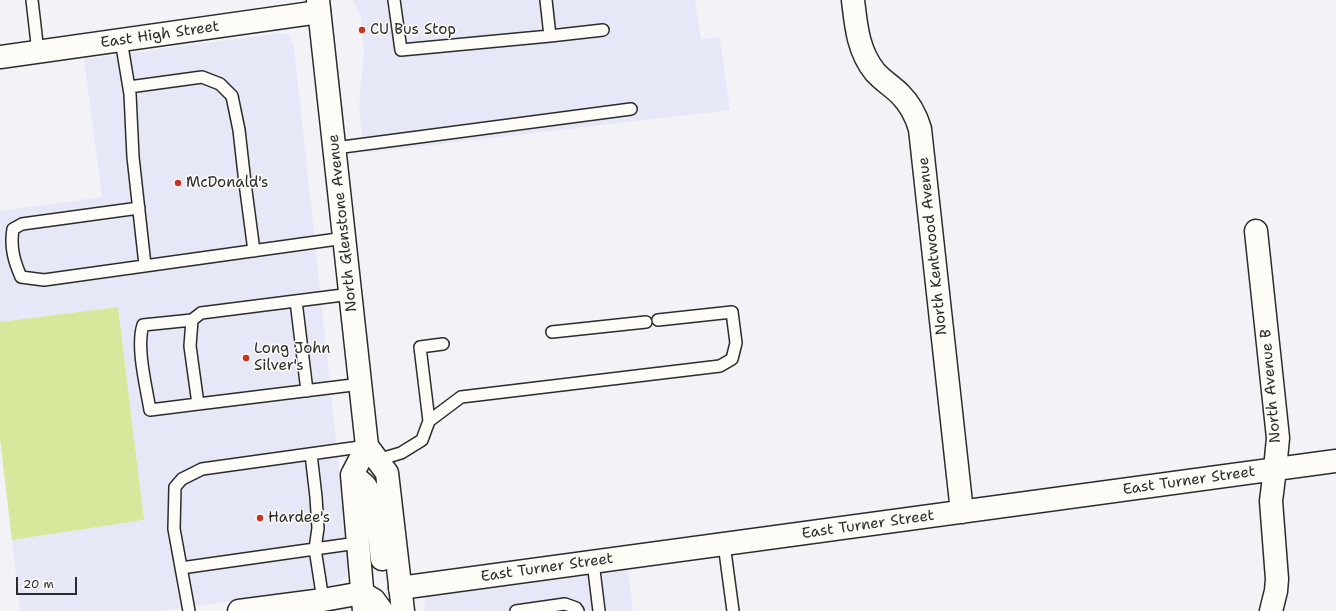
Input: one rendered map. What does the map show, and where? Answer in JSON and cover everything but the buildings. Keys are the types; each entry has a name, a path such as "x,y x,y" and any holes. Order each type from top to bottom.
{"street":[{"name":"North Kentwood Avenue","path":"853,0 857,35 867,60 874,71 906,101 917,119 920,128 962,512"},
{"name":"East High Street","path":"0,57 120,40 318,6"},
{"name":"North Glenstone Avenue","path":"318,6 361,384 372,453 387,473 403,611"},
{"name":"North Avenue B","path":"1256,232 1278,438 1271,501 1277,579 1276,591 1271,611"},
{"path":"363,602 352,475 372,453"},
{"name":"East Turner Street","path":"400,588 1336,461"},
{"path":"352,475 365,486 372,498 385,574 392,583 400,588"},
{"path":"240,611 323,600 363,602 374,600 382,611"}],"lane":[{"path":"32,0 38,52"},
{"path":"394,0 401,50 603,30"},
{"path":"546,0 550,36"},
{"path":"120,40 129,87 133,157 145,265"},
{"path":"129,87 202,77 220,84 232,96 239,130 254,252"},
{"path":"335,148 631,109"},
{"path":"139,208 22,224 13,229 12,237 14,260 21,278 44,280 145,265 254,252 345,238"},
{"path":"351,294 201,313 192,320 143,326 140,333 142,360 150,410 361,384"},
{"path":"296,301 307,390"},
{"path":"429,421 461,397 720,366 732,359 736,343 732,312 658,320"},
{"path":"192,320 190,346 198,404"},
{"path":"552,332 646,322"},
{"path":"189,611 174,528 175,487 182,479 202,469 311,454 401,453 422,440 429,421 420,347 443,344"},
{"path":"311,454 318,528 315,549 323,600"},
{"path":"181,568 357,543"},
{"path":"724,544 733,611"},
{"path":"593,562 599,611"},
{"path":"516,611 565,604 576,608 578,611"}],"shaded area":[{"path":"353,0 695,0 701,39 720,38 730,110 364,153 359,104 364,54 361,17"},
{"path":"280,33 289,35 294,45 349,561 347,575 340,582 323,588 162,611 20,611 12,540 144,520 118,307 0,322 0,211 102,197 84,59"},
{"path":"628,570 633,611 425,611 424,603 427,597"}],"green space":[{"path":"118,307 144,520 12,540 0,439 0,322"}],"place":[{"name":"CU Bus Stop","path":"362,30"},
{"name":"McDonald's","path":"178,183"},
{"name":"Long John Silver's","path":"246,358"},
{"name":"Hardee's","path":"260,518"}]}
